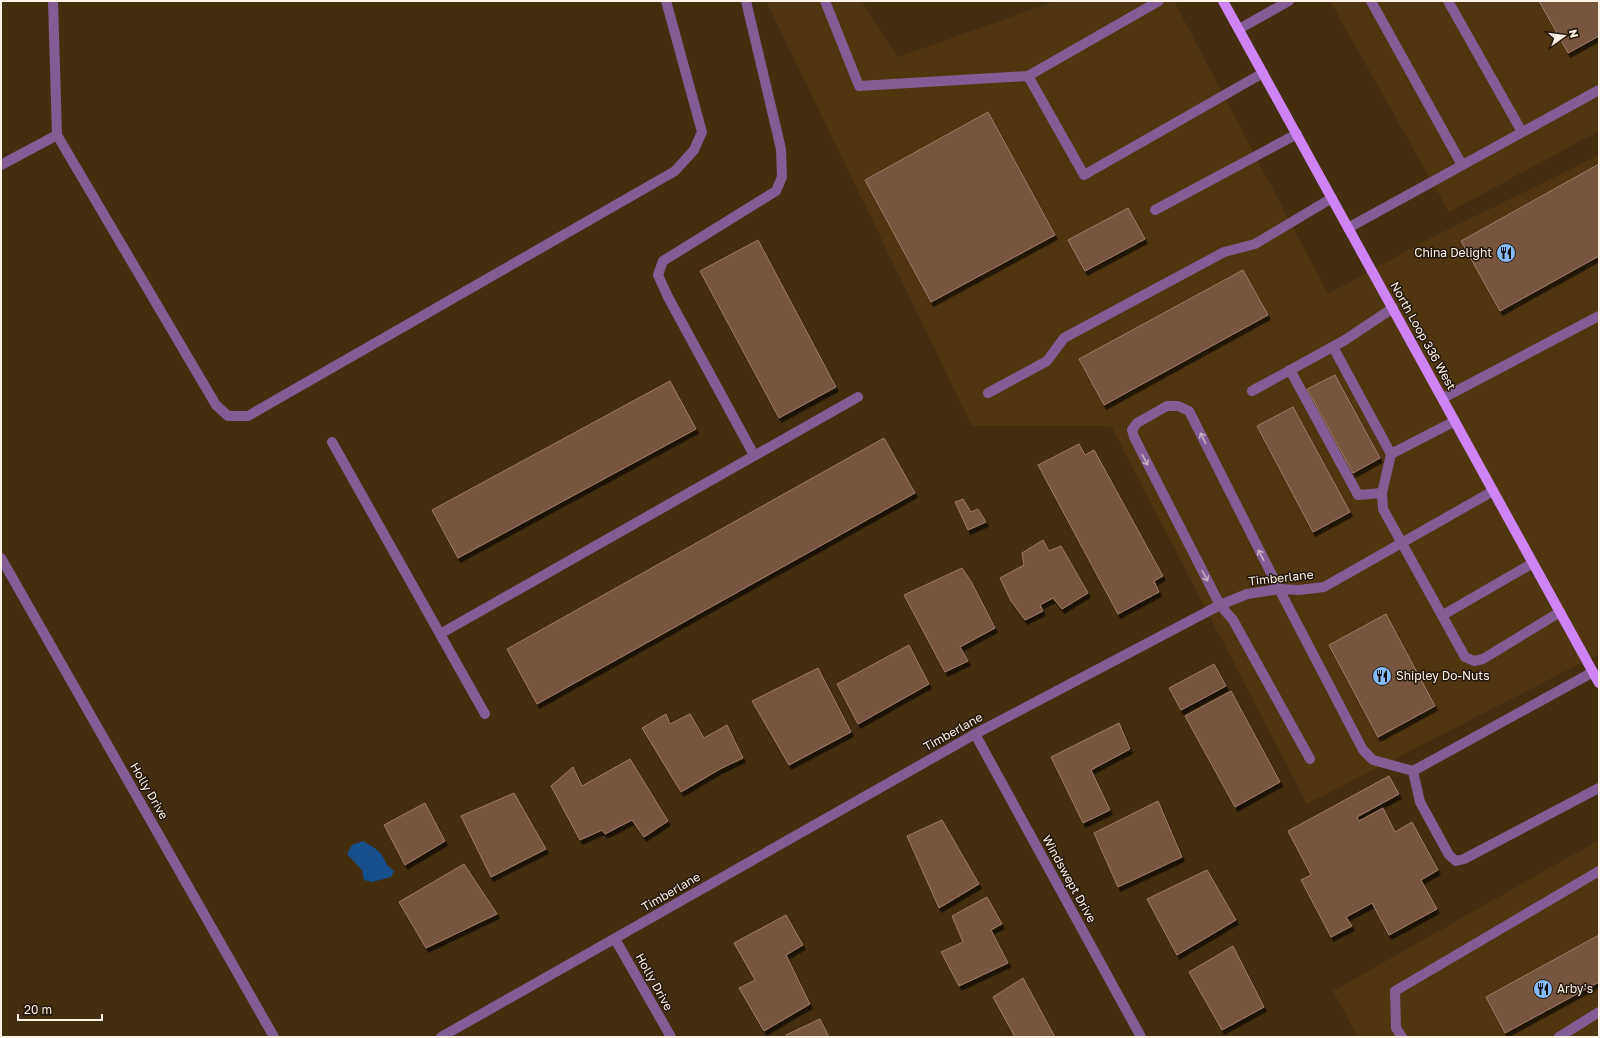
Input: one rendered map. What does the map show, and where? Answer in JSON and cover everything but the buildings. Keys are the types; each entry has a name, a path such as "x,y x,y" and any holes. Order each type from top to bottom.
{"main road":[{"name":"North Loop 336 West","path":"1223,1 1599,683"}],"street":[{"path":"53,1 57,135 216,405 228,416 248,416 675,171 694,150 702,132 666,1"},
{"path":"746,1 781,149 782,177 776,191 663,261 658,276 754,455"},
{"path":"825,1 859,86 1028,76 1160,1"},
{"path":"1239,29 1289,1"},
{"path":"1371,1 1462,165"},
{"path":"1448,1 1522,132"},
{"path":"1028,76 1084,175 1263,73"},
{"path":"1348,228 1599,90"},
{"path":"1155,210 1297,134"},
{"path":"1,165 57,135"},
{"path":"988,393 1047,361 1064,338 1224,252 1255,244 1332,198"},
{"path":"1252,391 1333,347 1393,308"},
{"path":"1443,398 1599,316"},
{"path":"1333,347 1391,454 1382,493 1383,508 1465,657 1474,661 1483,659 1560,612"},
{"path":"1290,370 1358,495 1382,493"},
{"path":"440,634 858,397"},
{"path":"1310,759 1233,620 1220,604 1134,437 1132,430 1137,423 1167,406 1178,406 1189,411 1279,589 1363,750 1373,760 1413,771 1593,672"},
{"path":"1391,454 1455,421"},
{"path":"332,442 486,714"},
{"name":"Timberlane","path":"441,1037 975,734 1220,604 1247,594 1279,589 1299,590 1324,586 1493,491"},
{"name":"Holly Drive","path":"1,558 274,1037"},
{"path":"1443,615 1533,563"},
{"name":"Windswept Drive","path":"975,734 1141,1037"},
{"path":"1413,771 1420,802 1449,855 1456,861 1464,859 1599,788"},
{"path":"1402,1037 1396,1028 1395,991 1598,874"},
{"name":"Holly Drive","path":"615,939 670,1037"},
{"path":"1559,1037 1599,1012"}],"shaded area":[{"path":"766,1 861,1 898,57 1056,1 1174,1 1328,294 1425,241 1599,155 1599,654 1307,804 1111,426 972,426"},
{"path":"1330,1 1599,1 1599,131 1449,212"},
{"path":"1599,840 1599,1037 1358,1037 1333,991"}],"water":[{"path":"363,841 376,849 382,855 387,865 394,871 391,877 372,882 364,880 362,870 347,854 352,845"}],"place":[{"name":"China Delight","path":"1506,253"},
{"name":"Shipley Do-Nuts","path":"1382,676"},
{"name":"Arby's","path":"1543,989"}]}
